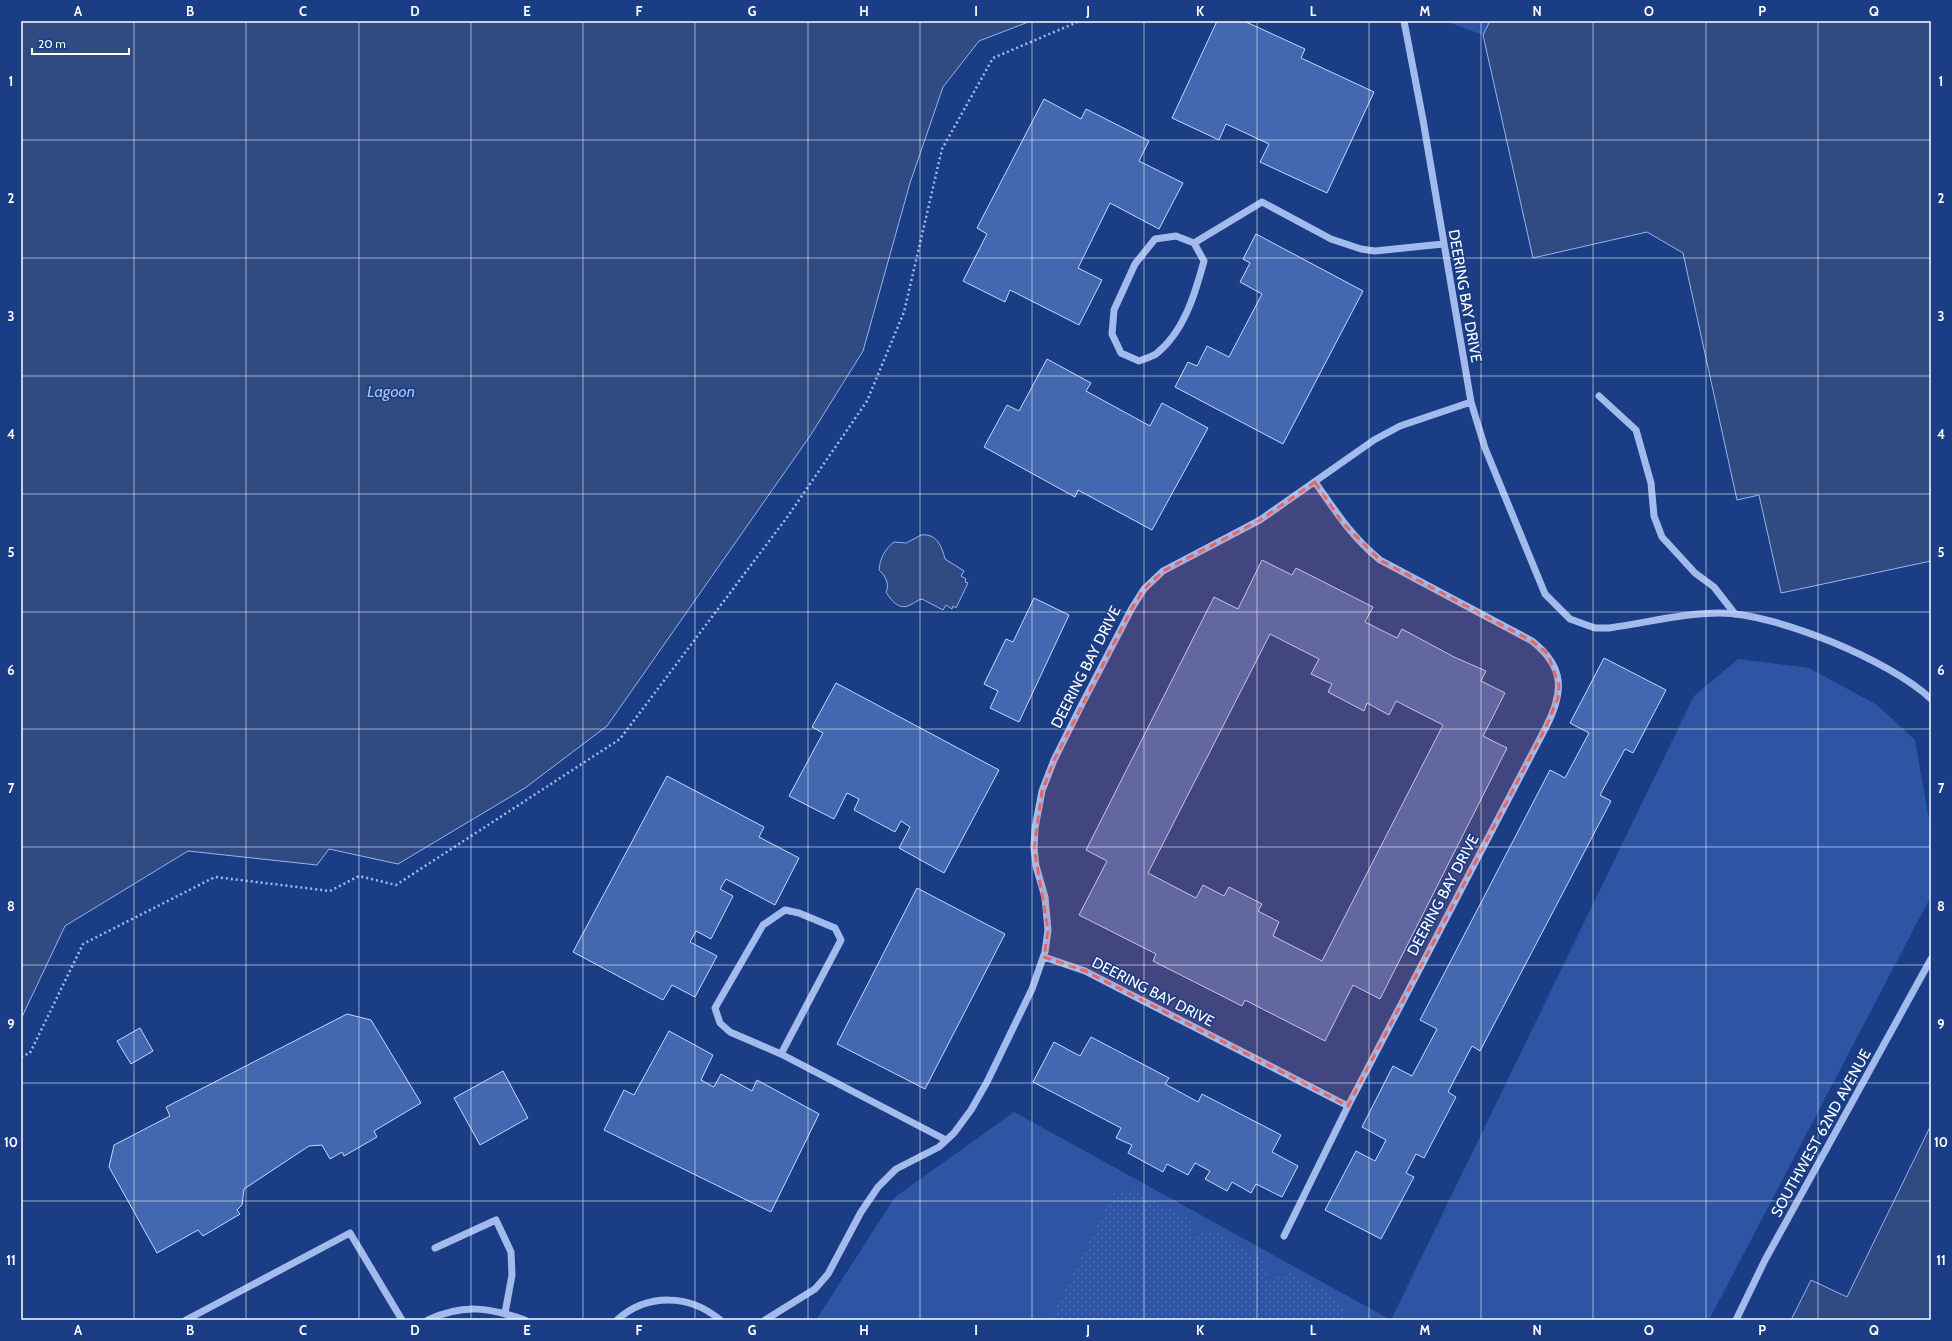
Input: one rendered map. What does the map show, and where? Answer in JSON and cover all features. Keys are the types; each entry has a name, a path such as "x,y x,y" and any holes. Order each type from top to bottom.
{"street":[{"name":"DEERING BAY DRIVE","path":"766,1320 815,1289 828,1274 861,1212 878,1187 896,1169 939,1147 954,1133 971,1110 987,1082 1032,990 1044,957 1048,930 1045,897 1036,866 1034,848 1035,828 1042,791 1054,760 1132,608 1144,589 1163,571 1260,520 1374,440 1400,426 1470,402 1423,120 1404,21"},
{"path":"1194,243 1262,202 1331,239 1361,249 1375,251 1443,244"},
{"path":"1176,236 1194,243 1204,261 1196,292 1176,333 1156,354 1139,361 1121,353 1112,334 1114,310 1135,264 1155,239 1176,236"},
{"path":"1599,396 1636,430 1650,483 1654,516 1662,537 1695,572 1714,586 1735,614"},
{"path":"1470,402 1496,477 1545,594 1570,618 1595,628 1609,628 1691,614 1735,614 1755,616 1822,638 1861,655 1893,672 1922,691 1931,699"},
{"name":"DEERING BAY DRIVE","path":"1044,957 1085,971 1348,1106 1546,727 1558,698 1559,686 1548,654 1532,641 1406,574 1375,556 1360,544 1342,522 1315,482"},
{"path":"781,1054 841,940 835,928 799,913 785,910 763,925 715,1008 720,1023 730,1032 781,1054 946,1140"},
{"name":"SOUTHWEST 62ND AVENUE","path":"1736,1320 1765,1260 1931,959"},
{"path":"1284,1236 1348,1106"},
{"path":"434,1248 496,1220 511,1252 512,1275 505,1313"},
{"path":"186,1320 350,1233 402,1320"},
{"path":"617,1320 628,1310 652,1301 678,1300 700,1306 720,1320"},
{"path":"428,1320 462,1309 482,1308 505,1313 525,1320"}],"path":[{"path":"21,1057 30,1053 83,944 215,877 330,891 360,876 396,885 620,739 788,516 867,401 904,312 942,149 994,58 1080,21"}],"highlighted area":[{"path":"1315,482 1342,522 1380,560 1532,641 1548,654 1559,685 1558,698 1546,727 1348,1106 1085,971 1044,957 1048,930 1034,848 1042,791 1054,760 1132,608 1144,589 1163,571 1260,520"}],"shaded area":[{"path":"1445,21 1490,21 1483,35"},
{"path":"1738,659 1809,668 1877,705 1915,740 1930,825 1931,896 1709,1320 1391,1320 1694,696"},
{"path":"1014,1112 1391,1320 816,1320 895,1197"},
{"path":"1133,1189 1190,1218 1192,1236 1212,1229 1265,1260 1269,1280 1291,1272 1340,1299 1347,1320 1050,1320 1113,1194"}],"water":[{"name":"Lagoon","path":"21,21 1031,21 979,41 943,87 910,183 863,351 810,436 607,726 525,788 398,864 329,849 317,865 188,851 65,926 21,1019"},
{"path":"1490,21 1931,21 1931,561 1781,593 1759,495 1737,500 1683,253 1647,232 1533,258 1483,35"},
{"path":"921,535 931,536 935,539 942,550 945,559 964,571 961,576 966,579 965,582 968,583 956,608 953,606 952,609 946,605 943,610 922,599 902,607 896,604 886,592 886,580 879,570 880,562 884,554 894,542 906,543"},
{"path":"1931,1125 1931,1320 1791,1320 1811,1280 1847,1297"}],"building":[{"path":"1217,21 1244,21 1305,49 1301,58 1374,92 1327,193 1260,162 1269,144 1226,124 1219,140 1172,118"},
{"path":"1044,99 1081,119 1086,109 1149,141 1139,161 1183,183 1159,229 1110,203 1078,268 1102,280 1079,325 1010,290 1005,302 963,281 987,234 977,228"},
{"path":"1256,234 1363,291 1283,444 1175,387 1188,362 1197,366 1207,346 1229,357 1262,294 1240,282 1250,263 1243,259"},
{"path":"1047,359 1091,383 1086,391 1150,426 1162,403 1208,428 1152,530 1078,490 1075,497 984,447 1007,405 1019,411"},
{"path":"1262,560 1292,575 1296,568 1373,607 1365,622 1397,638 1402,629 1454,657 1486,671 1481,681 1505,693 1483,736 1507,748 1380,999 1353,985 1325,1041 1245,1000 1242,1006 1153,961 1156,954 1079,915 1107,861 1086,850 1214,597 1238,609","holes":["1270,634 1319,659 1311,674 1332,684 1328,692 1364,711 1367,703 1389,715 1396,701 1443,725 1322,961 1273,936 1279,922 1258,911 1262,904 1229,887 1224,896 1203,885 1196,898 1148,873"]},
{"path":"1034,598 1069,615 1019,722 990,708 998,691 984,684 1006,639 1013,642"},
{"path":"1604,658 1666,690 1633,753 1625,749 1600,795 1611,801 1480,1051 1472,1046 1448,1092 1456,1097 1424,1158 1416,1154 1406,1173 1414,1177 1381,1239 1325,1210 1356,1151 1375,1161 1386,1140 1362,1127 1393,1066 1412,1076 1437,1029 1420,1020 1550,770 1565,778 1589,733 1570,723"},
{"path":"836,683 999,770 944,873 899,848 910,827 901,821 895,832 854,810 859,799 847,793 834,819 789,796 823,733 812,727"},
{"path":"667,776 764,827 759,837 799,858 775,905 726,879 720,889 733,896 711,939 696,931 690,942 717,956 695,997 672,985 663,1000 573,952"},
{"path":"917,888 1005,934 925,1089 837,1044"},
{"path":"347,1014 371,1020 421,1103 374,1131 377,1137 344,1156 342,1152 330,1159 322,1145 309,1146 244,1189 242,1205 237,1210 240,1214 203,1236 198,1230 157,1253 109,1167 114,1145 170,1116 166,1107"},
{"path":"140,1028 153,1051 131,1064 117,1041"},
{"path":"669,1031 713,1055 701,1080 714,1087 721,1074 752,1091 757,1080 819,1114 771,1212 604,1130 624,1090 634,1095"},
{"path":"1091,1037 1169,1078 1165,1084 1198,1102 1202,1094 1281,1135 1272,1152 1298,1166 1282,1197 1256,1184 1251,1193 1232,1182 1227,1191 1205,1179 1210,1171 1195,1163 1188,1175 1167,1164 1163,1172 1128,1153 1132,1145 1116,1138 1121,1128 1033,1082 1054,1042 1080,1056"},
{"path":"503,1071 528,1118 480,1145 454,1098"}]}
